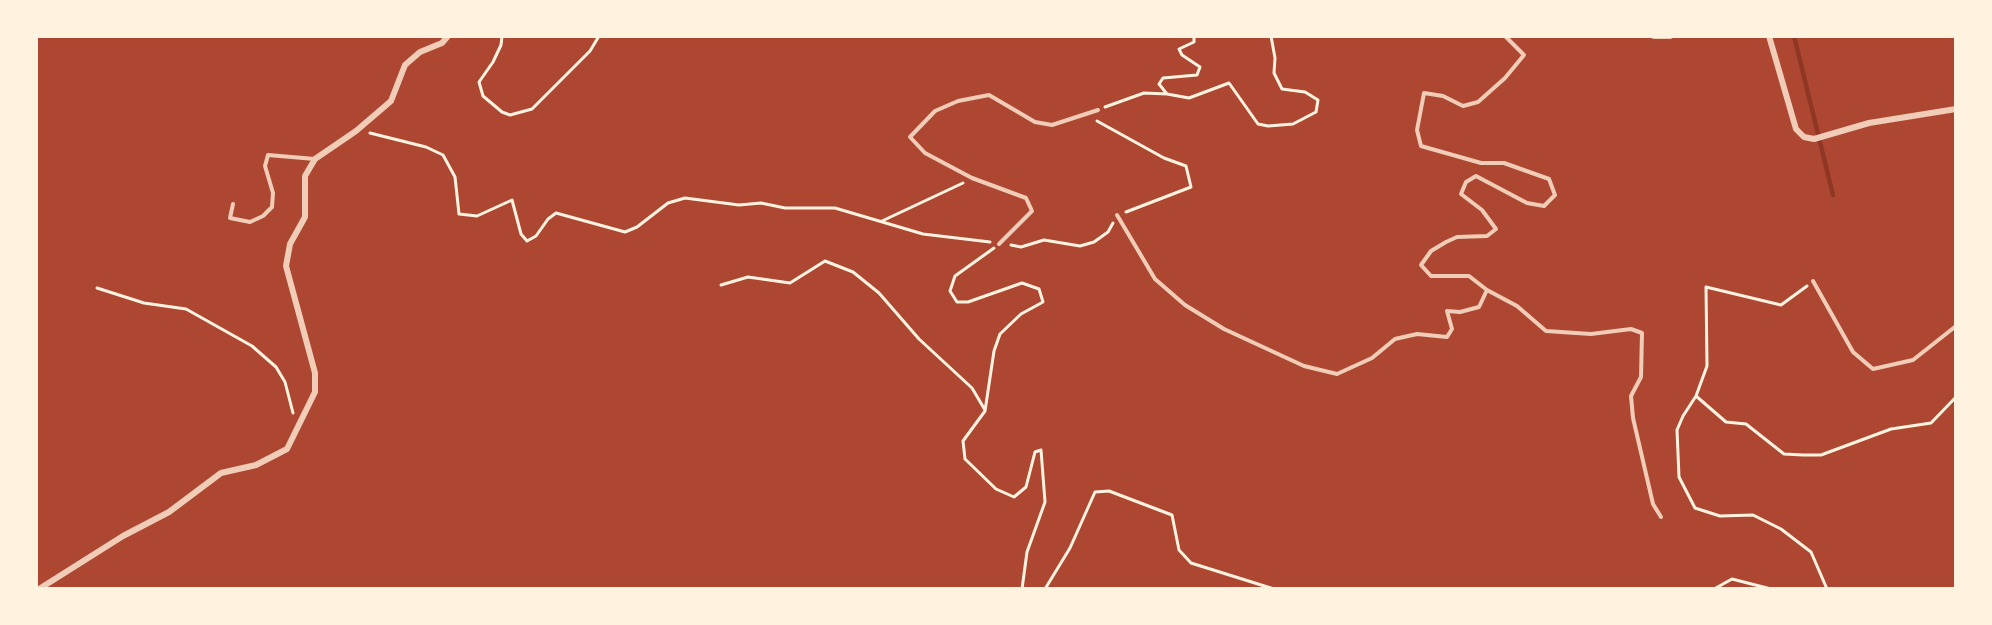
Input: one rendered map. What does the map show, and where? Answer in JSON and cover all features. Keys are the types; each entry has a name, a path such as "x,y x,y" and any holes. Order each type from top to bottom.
{"street":[{"path":"39,589 123,536 169,512 221,473 256,465 287,449 315,392 315,373 286,266 290,244 305,217 305,176 315,159 356,130 391,101 405,65 420,52 442,43 448,36"},
{"path":"1654,36 1670,36"},
{"path":"1769,36 1796,129 1804,137 1814,140 1869,123 1956,110"}],"lane":[{"path":"1505,36 1524,55 1505,78 1478,102 1463,106 1443,96 1424,93 1417,130 1421,146 1481,163 1504,163 1549,179 1555,195 1544,206 1527,203 1476,177 1466,182 1461,194 1482,210 1496,229 1487,236 1470,235 1451,239 1431,251 1421,265 1431,276 1469,276 1487,290 1517,306 1546,331 1591,334 1631,329 1642,333 1641,377 1631,396 1633,418 1653,504 1661,518"},
{"path":"999,244 1032,211 1026,198 972,178 925,153 910,137 935,111 958,101 989,95 1035,122 1052,125 1098,110"},
{"path":"232,204 230,218 250,222 263,216 272,207 273,194 265,166 268,155 315,159"},
{"path":"1117,215 1155,279 1185,305 1224,328 1304,366 1337,374 1371,358 1395,339 1417,334 1447,337 1452,329 1447,312 1460,312 1479,307 1487,290"},
{"path":"1813,281 1853,352 1873,369 1913,360 1956,326"}],"path":[{"path":"502,36 501,45 493,62 480,82 483,96 502,112 510,115 523,113 540,101 590,51 599,36"},
{"path":"1167,94 1159,84 1163,78 1197,75 1200,67 1182,55 1179,49 1194,42 1194,36"},
{"path":"1097,121 1098,110 1144,93 1189,98 1229,83 1258,124 1268,126 1293,124 1316,112 1318,100 1305,92 1282,89 1274,73 1275,58 1271,36"},
{"path":"1332,36 1357,36"},
{"path":"356,130 426,147 443,155 455,177 459,214 477,216 512,200 521,234 527,241 536,236 548,219 556,213 625,232 637,227 668,203 685,198 739,206 761,203 785,208 835,208 923,234 1021,247 1044,240 1080,246 1094,242 1108,232 1117,215 1191,187 1186,166 1164,158 1097,121 1089,122"},
{"path":"880,222 972,178"},
{"path":"999,244 975,264 955,276 950,291 957,302 968,302 1022,283 1039,289 1043,302 1021,314 1000,334 994,351 986,411 963,441 964,459 996,489 1014,497 1026,486 1035,452 1041,450 1045,502 1027,552 1023,589"},
{"path":"721,285 748,277 790,283 825,261 853,272 879,293 919,339 972,388 986,411"},
{"path":"1813,281 1781,305 1706,287 1707,366 1696,396 1677,430 1679,477 1695,508 1720,516 1753,515 1781,529 1811,552 1827,589"},
{"path":"97,288 144,303 186,309 252,346 276,367 285,382 297,429"},
{"path":"1696,396 1726,422 1746,424 1784,454 1803,455 1821,455 1891,429 1931,423 1956,397"},
{"path":"1045,589 1070,548 1095,492 1110,491 1172,515 1179,550 1191,563 1274,589"},
{"path":"1714,589 1732,579 1771,589"}],"shaded area":[{"path":"36,36 1956,36 1956,589 36,589"}],"waterway":[{"path":"1794,36 1833,195"}]}
